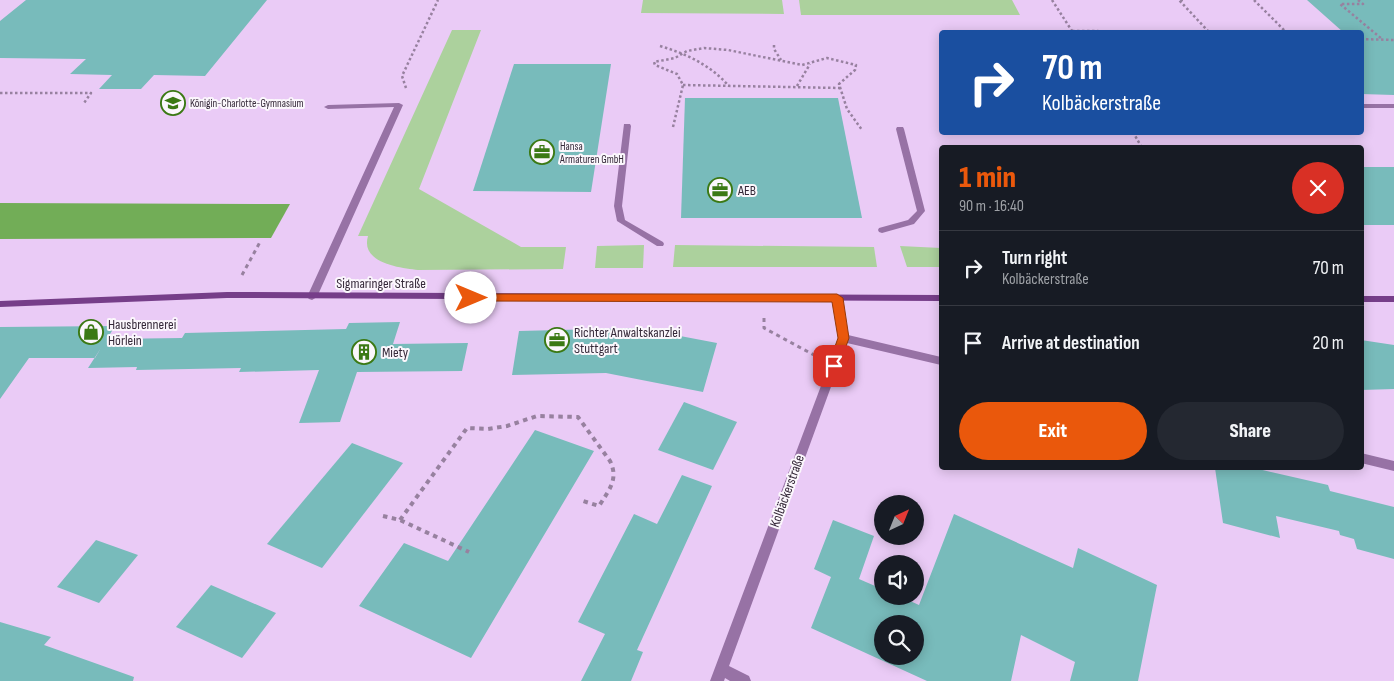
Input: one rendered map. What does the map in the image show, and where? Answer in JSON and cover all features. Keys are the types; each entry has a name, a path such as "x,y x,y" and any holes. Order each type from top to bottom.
{"main road":[{"name":"Sigmaringer Straße","path":"0,304 230,296 939,298"},
{"path":"1364,299 1394,299"}],"street":[{"path":"312,297 399,105 328,107"},
{"path":"1364,106 1394,106"},
{"path":"628,126 618,206 621,221 660,244"},
{"path":"882,230 911,222 921,211 900,129"},
{"name":"Kolbäckerstraße","path":"719,675 844,338 837,298"},
{"path":"844,338 939,361"},
{"path":"1364,459 1394,466"},
{"path":"719,675 744,681"}],"path":[{"path":"406,87 402,76 438,0"},
{"path":"1052,0 1071,30"},
{"path":"1174,0 1183,0"},
{"path":"1178,0 1208,30"},
{"path":"1254,0 1284,30"},
{"path":"1358,0 1363,4 1340,4 1382,39"},
{"path":"1364,39 1394,40"},
{"path":"774,45 774,50 781,60"},
{"path":"660,46 710,69 729,86"},
{"path":"683,86 676,74 656,65 654,62 682,55 687,51 704,48 728,50 802,65 828,58 856,65 855,70 839,84 851,118 862,130"},
{"path":"796,87 811,64"},
{"path":"683,86 840,88"},
{"path":"673,127 677,120 679,94 683,86"},
{"path":"0,93 91,93 84,104"},
{"path":"230,296 260,242"},
{"path":"764,298 764,328 834,366"},
{"path":"400,520 467,428 488,429 507,426 536,416 578,417 613,464 615,475 599,506 583,502"},
{"path":"383,516 400,520 470,552"}],"green space":[{"path":"643,0 782,0 784,14 641,13"},
{"path":"799,0 1012,0 1020,15 801,15"},
{"path":"452,30 481,30 419,189 521,247 566,247 563,269 410,269 392,265 376,258 370,252 367,245 368,236 358,236"},
{"path":"0,203 290,204 271,238 0,239"},
{"path":"644,245 643,268 595,268 597,246"},
{"path":"675,245 874,247 877,267 673,267"},
{"path":"900,246 939,248 939,267 907,267"}],"building":[{"path":"26,0 267,0 205,76 154,75 141,89 99,89 112,75 70,74 86,59 0,58 0,21"},
{"path":"1307,0 1394,0 1394,95 1364,94 1364,30 1341,30"},
{"name":"Hansa Armaturen GmbH","path":"514,64 611,64 591,192 473,191"},
{"path":"685,98 838,98 862,218 681,218"},
{"path":"1364,167 1394,167 1394,225 1364,225"},
{"path":"400,322 393,344 468,343 462,371 357,372 340,422 299,423 319,370 239,372 241,368 136,370 137,367 88,368 94,358 29,358 0,399 0,327 115,326 107,339 182,338 185,333 346,329 349,323"},
{"path":"638,328 717,343 703,392 606,373 512,375 519,331"},
{"path":"1364,340 1394,345 1394,389 1364,390"},
{"path":"684,402 737,422 713,470 658,450"},
{"path":"535,430 594,451 471,658 359,606 404,543 448,561"},
{"path":"352,443 403,463 322,568 267,544"},
{"path":"1215,470 1263,470 1328,485 1330,491 1394,507 1394,559 1357,549 1354,539 1340,535 1339,531 1276,516 1280,538 1223,523"},
{"path":"682,475 712,486 637,650 643,652 631,681 581,681 605,634 578,622 634,514 657,524"},
{"path":"954,514 1073,568 1078,548 1157,585 1138,681 1070,681 1075,662 1021,635 1011,681 927,681 892,665 924,665 924,615 874,615 874,657 811,628 831,577 814,569 833,520 874,536 859,579 874,586 874,605 924,605 924,592"},
{"path":"96,540 138,555 99,603 57,587"},
{"path":"211,585 276,613 242,658 176,627"},
{"path":"0,622 51,637 44,645 134,677 133,681 0,681"}],"place":[{"name":"Königin-Charlotte-Gymnasium","path":"173,103"},
{"name":"Hansa Armaturen GmbH","path":"542,152"},
{"name":"AEB","path":"720,190"},
{"name":"Hausbrennerei Hörlein","path":"91,332"},
{"name":"Richter Anwaltskanzlei Stuttgart","path":"557,340"},
{"name":"Miety","path":"364,352"}],"route":[{"path":"471,298 837,298 844,338 834,366"}]}
